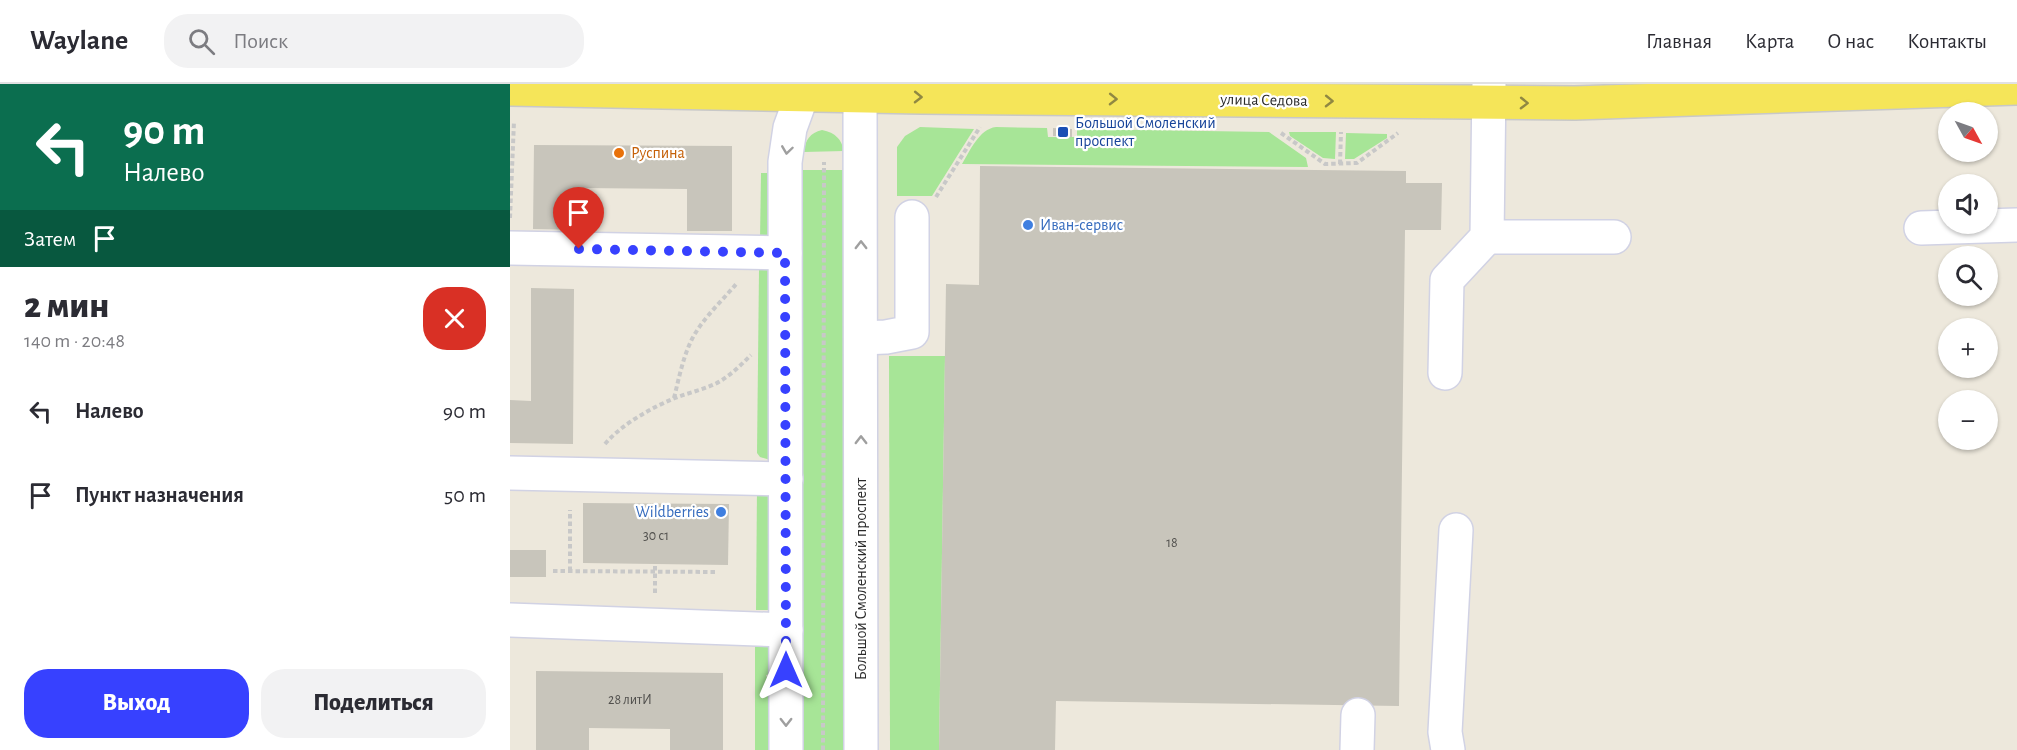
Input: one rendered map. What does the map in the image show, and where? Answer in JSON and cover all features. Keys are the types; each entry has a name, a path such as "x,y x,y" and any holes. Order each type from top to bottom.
{"main road":[{"name":"улица Седова","path":"512,101 804,89 1478,93 1575,103 2017,88"}],"street":[{"path":"786,750 786,162 790,128 804,89"},
{"name":"Большой Смоленский проспект","path":"861,90 861,750"},
{"path":"1445,373 1447,280 1487,237 1486,159 1478,93"},
{"path":"861,338 886,337 912,332 912,217"},
{"path":"1921,228 2017,225"},
{"path":"1487,237 1614,237"},
{"path":"510,248 785,253"},
{"path":"510,473 786,479"},
{"path":"1448,750 1445,732 1456,530"},
{"path":"510,620 786,630"},
{"path":"1357,750 1358,715"}],"path":[{"path":"510,225 512,101"},
{"path":"912,217 936,196 984,122"},
{"path":"1340,164 1341,126"},
{"path":"1280,132 1326,164 1340,164 1357,163 1406,127"},
{"path":"823,750 824,162"},
{"path":"673,398 684,359 693,338 705,320 744,275"},
{"path":"580,475 614,433 673,398 715,384 730,375 751,355"},
{"path":"570,510 570,571"},
{"path":"655,564 655,582"},
{"path":"553,571 717,572"}],"green space":[{"path":"920,127 974,129 932,196 897,196 897,147 905,136"},
{"path":"996,127 1047,128 1048,137 1077,137 1077,129 1269,132 1306,158 1308,167 962,164 980,136"},
{"path":"822,130 837,137 844,151 804,152 809,138"},
{"path":"1289,132 1336,132 1335,159 1323,158 1290,136"},
{"path":"1346,133 1387,134 1387,138 1354,159 1345,159"},
{"path":"803,170 844,170 844,750 803,750"},
{"path":"761,173 770,173 770,240 760,240"},
{"path":"759,270 770,270 770,460 760,457 757,453"},
{"path":"889,356 945,356 939,750 890,750"},
{"path":"757,487 770,488 769,610 756,610"},
{"path":"755,643 769,643 770,674 766,675 770,679 770,750 755,750"}],"building":[{"path":"1053,128 1072,129 1072,137 1053,136"},
{"path":"534,145 732,146 732,231 687,231 687,189 580,188 580,230 533,229"},
{"path":"980,166 1406,171 1406,183 1442,183 1441,230 1405,230 1399,706 1056,701 1055,750 939,750 946,284 979,285"},
{"path":"531,288 574,289 573,444 510,443 510,400 531,401"},
{"path":"583,503 729,504 728,565 583,563"},
{"path":"510,550 546,550 546,577 510,577"},
{"path":"536,671 723,673 723,750 670,750 670,729 589,728 589,750 536,750"}],"place":[{"name":"Большой Смоленский проспект","path":"1063,132"},
{"name":"Руспина","path":"619,153"},
{"name":"Иван-сервис","path":"1028,225"},
{"name":"Wildberries","path":"721,512"}],"route":[{"path":"579,249 785,253 786,670"}]}
